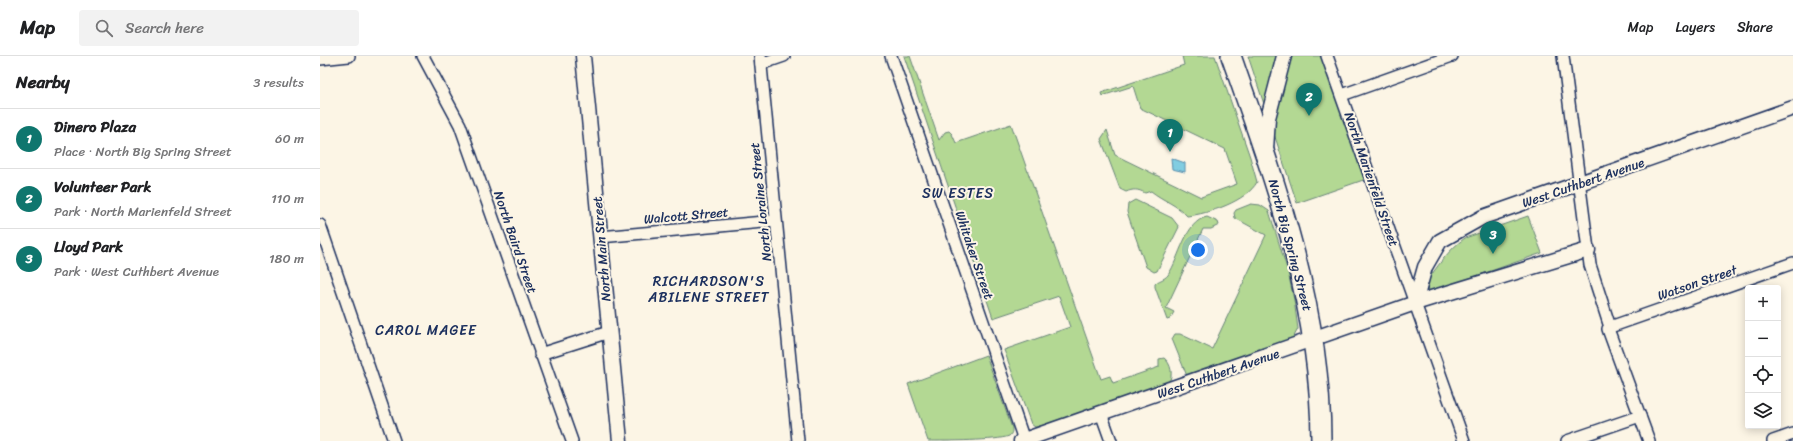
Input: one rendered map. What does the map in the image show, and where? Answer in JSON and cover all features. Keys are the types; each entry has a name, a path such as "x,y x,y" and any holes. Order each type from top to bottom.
{"highway":[{"name":"North Big Spring Street","path":"1231,56 1282,204 1301,276 1314,339 1317,363 1321,441"}],"street":[{"path":"320,59 349,56"},
{"name":"North Baird Street","path":"423,56 460,125 572,441"},
{"name":"North Main Street","path":"583,56 620,441"},
{"path":"760,60 784,56"},
{"name":"Whitaker Street","path":"891,56 1022,440"},
{"path":"1265,154 1268,118 1284,56"},
{"name":"North Marienfeld Street","path":"1328,56 1464,441"},
{"path":"1342,95 1452,56"},
{"path":"1563,56 1590,265 1610,327 1608,329 1649,441"},
{"name":"North Loraine Street","path":"760,60 798,441"},
{"name":"West Cuthbert Avenue","path":"1415,303 1425,267 1440,241 1483,217 1793,108"},
{"name":"Walcott Street","path":"600,237 775,221"},
{"path":"320,225 394,441"},
{"name":"West Cuthbert Avenue","path":"1022,440 1415,303 1588,250"},
{"name":"Watson Street","path":"1610,327 1793,263"},
{"path":"540,354 609,332"},
{"path":"1101,413 1111,441"},
{"path":"1567,441 1640,416"},
{"path":"1772,441 1793,434"}],"green space":[{"path":"904,56 910,56 939,140 945,132 949,131 956,143 1011,124 1101,379 1110,376 1113,383 1159,367 1159,359 1164,358 1171,370 1171,377 1168,383 1041,426 1035,427 1031,424 1004,350 1070,327 1059,296 993,318"},
{"path":"1182,56 1215,56 1250,157 1257,182 1252,189 1236,201 1205,213 1187,216 1180,209 1151,191 1145,193 1138,190 1126,192 1120,189 1101,139 1107,130 1115,155 1201,197 1237,184 1225,149 1140,108 1133,86 1102,96 1101,93 1184,65"},
{"path":"1248,56 1327,56 1372,177 1297,203"},
{"path":"1135,200 1172,218 1179,227 1157,271 1154,272 1146,267 1127,212 1128,204"},
{"path":"1251,204 1260,205 1269,211 1288,272 1298,329 1293,338 1187,376 1172,339 1175,334 1180,334 1212,349 1266,235 1235,218 1234,213 1236,210"},
{"path":"1528,216 1542,253 1428,293 1425,284 1448,253 1465,238"},
{"path":"1207,217 1218,222 1219,225 1211,229 1203,229 1166,308 1174,312 1170,319 1167,320 1155,284 1168,275 1193,225"},
{"path":"986,355 1012,428 1011,434 1003,438 994,439 928,441 908,384"}],"water":[{"path":"1171,158 1185,163 1185,172 1172,169"}],"place":[{"name":"Volunteer Park","path":"1309,116"},
{"name":"Dinero Plaza","path":"1170,152"},
{"name":"Lloyd Park","path":"1493,254"}],"district":[{"name":"SW ESTES","path":"958,193"},
{"name":"RICHARDSON'S ABILENE STREET","path":"709,290"},
{"name":"CAROL MAGEE","path":"426,330"}]}
